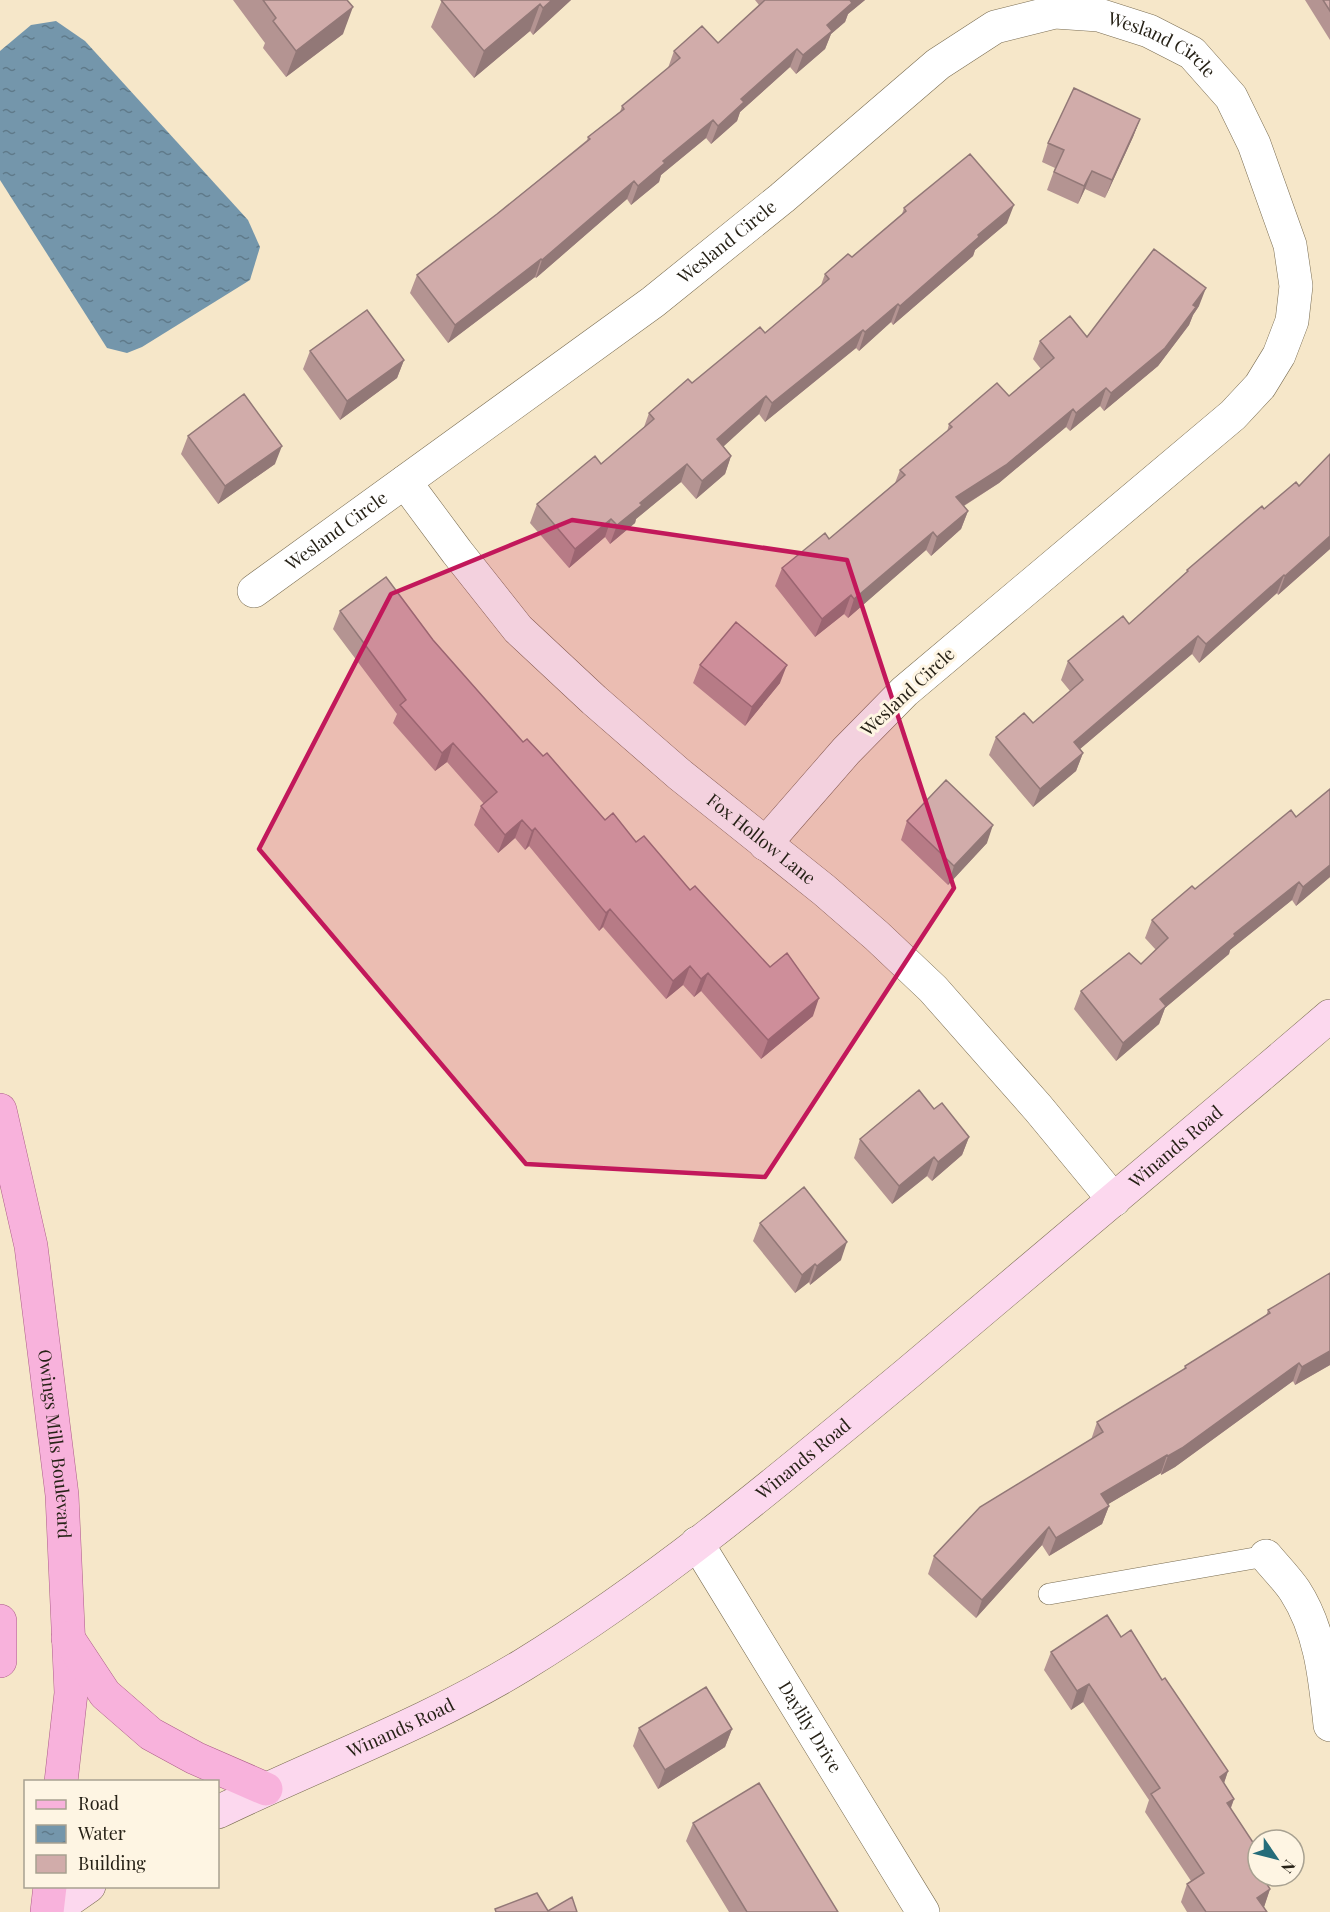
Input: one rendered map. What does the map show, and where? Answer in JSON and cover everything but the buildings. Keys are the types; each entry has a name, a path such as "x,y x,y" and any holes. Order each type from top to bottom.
{"main road":[{"name":"Owings Mills Boulevard","path":"0,1110 32,1246 62,1495 71,1693 61,1780"},
{"path":"0,1621 0,1661"},
{"path":"68,1638 105,1694 151,1734 195,1758 266,1789"},
{"path":"47,1912 50,1888"}],"street":[{"name":"Wesland Circle","path":"254,591 653,302 782,198 938,64 996,27 1055,12 1099,15 1149,31 1192,53 1231,97 1254,144 1290,245 1296,286 1292,321 1279,355 1260,386 1233,415 905,690 846,752 765,844"},
{"name":"Fox Hollow Lane","path":"405,482 518,629 594,700 679,774 824,890 933,989 1038,1108 1114,1200"},
{"name":"Winands Road","path":"219,1812 447,1707 521,1667 617,1605 808,1456 1330,1016"},
{"name":"Daylily Drive","path":"697,1543 923,1912"},
{"path":"1266,1556 1296,1592 1310,1623 1323,1660 1330,1725"},
{"path":"52,1912 88,1888"}],"lane":[{"path":"1049,1594 1266,1556"}],"highlighted area":[{"path":"572,520 847,560 954,888 765,1177 526,1164 259,849 391,594"}],"water":[{"path":"56,21 85,41 248,220 260,247 250,280 142,347 127,353 107,348 0,180 0,51 31,25"}]}
